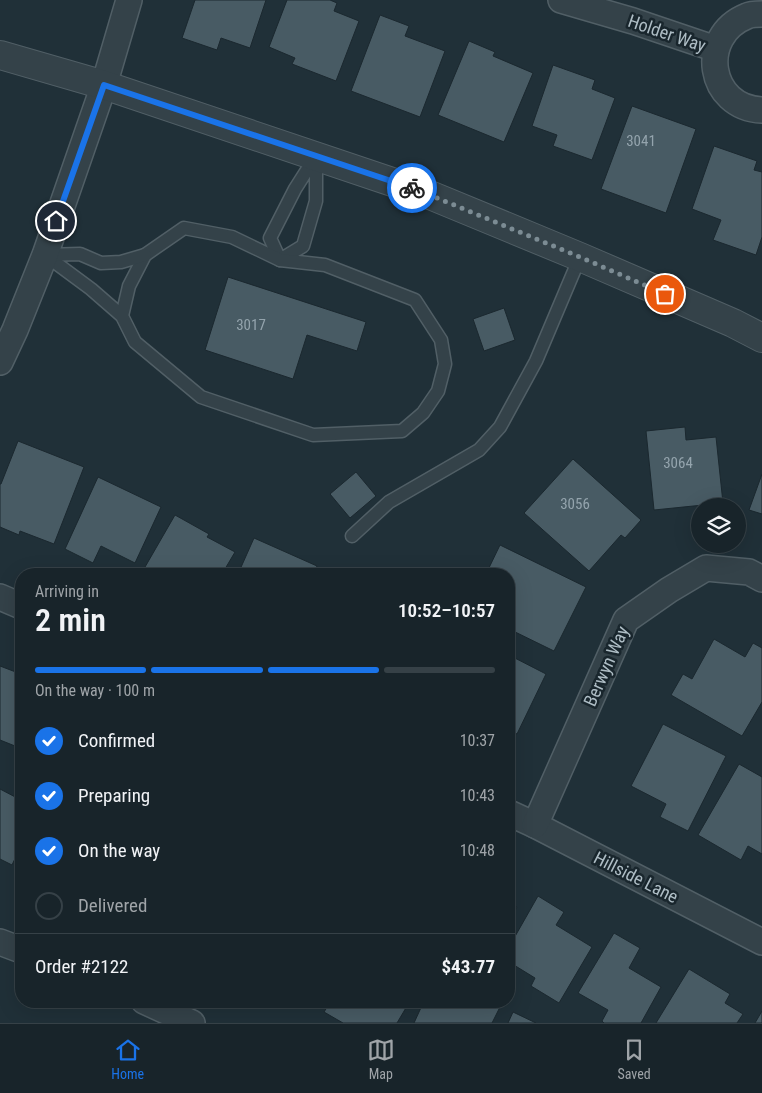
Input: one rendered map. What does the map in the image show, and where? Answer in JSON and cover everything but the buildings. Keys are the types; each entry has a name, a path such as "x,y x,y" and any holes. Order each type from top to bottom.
{"street":[{"path":"0,362 45,255 104,85 129,0"},
{"name":"Holder Way","path":"561,0 633,21 716,49"},
{"name":"Holder Way","path":"762,14 748,16 734,23 723,34 716,49 714,65 718,80 726,94 738,103 753,109 762,110"},
{"path":"0,55 104,85 425,193 580,257 762,338"},
{"name":"Berwyn Way","path":"535,825 626,620 669,590 706,568 749,572 762,579"},
{"path":"0,597 15,603"},
{"name":"Hillside Lane","path":"515,816 762,942"},
{"path":"0,942 15,948"},
{"path":"159,1008 192,1023"}],"lane":[{"path":"280,260 302,246 316,201 316,156"},
{"path":"280,260 270,238 295,189 316,156"},
{"path":"184,228 232,237 280,260 325,265 415,300 440,340 445,364 438,391 423,413 402,430 313,435 201,397 135,342 122,316 92,289 45,255 80,254 101,263 121,262 145,255 184,228"},
{"path":"122,316 129,286 145,255"},
{"path":"352,536 389,502 479,450 500,427 536,361 580,257"}],"way so far":[{"path":"412,188 665,294"}],"route":[{"path":"56,221 104,85 412,188"}]}
